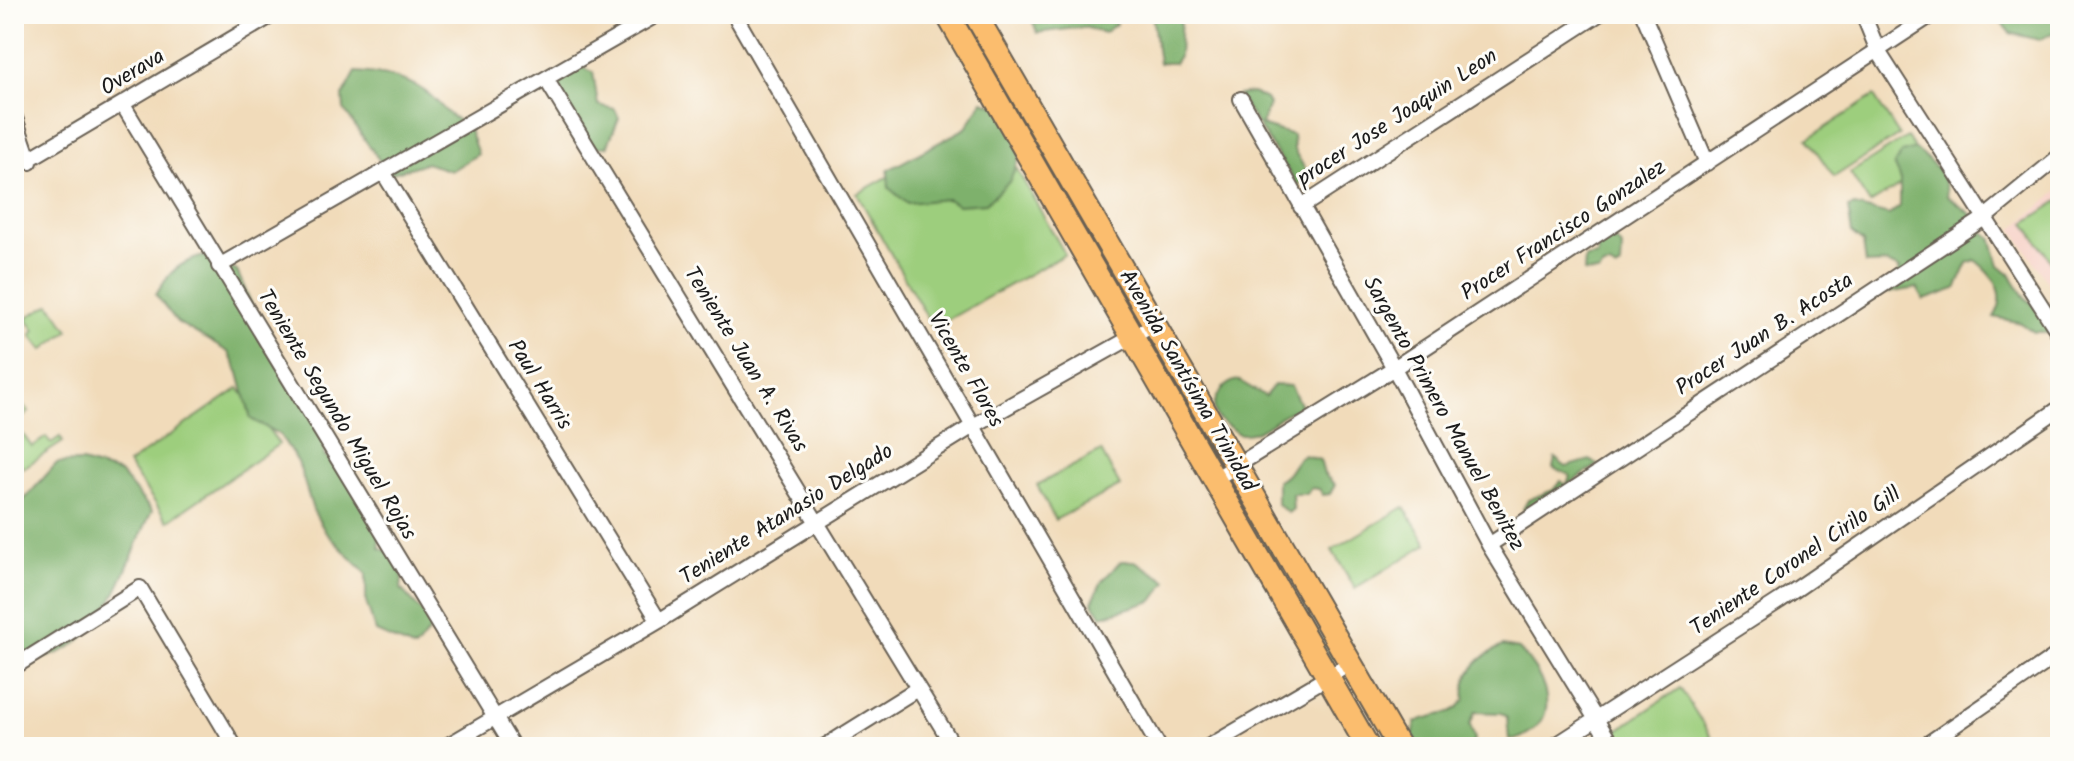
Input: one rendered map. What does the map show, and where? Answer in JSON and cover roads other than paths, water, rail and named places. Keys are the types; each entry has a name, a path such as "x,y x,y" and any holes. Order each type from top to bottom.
{"main road":[{"name":"Avenida Santísima Trinidad","path":"947,14 1368,747"},
{"name":"Avenida Santísima Trinidad","path":"975,14 1399,747"}],"street":[{"name":"Overava","path":"14,168 30,162 274,14"},
{"path":"219,266 658,14"},
{"name":"Vicente Flores","path":"734,14 1159,747"},
{"name":"procer Jose Joaquin Leon","path":"1301,207 1599,14"},
{"path":"1643,14 1707,163"},
{"path":"1863,14 1878,51 2060,335"},
{"name":"Procer Francisco Gonzalez","path":"1215,479 1394,368 1933,14"},
{"name":"Teniente Juan A. Rivas","path":"546,79 954,747"},
{"name":"Sargento Primero Manuel Benitez","path":"1241,99 1394,368 1489,545 1613,747"},
{"name":"Teniente Segundo Miguel Rojas","path":"123,105 513,747"},
{"path":"14,115 30,162"},
{"name":"Procer Juan B. Acosta","path":"1489,545 1983,219 2060,156"},
{"name":"Paul Harris","path":"383,172 659,621"},
{"name":"Teniente Atanasio Delgado","path":"445,747 659,621 973,426 1155,324"},
{"name":"Teniente Coronel Cirilo Gill","path":"1553,747 2060,408"},
{"path":"14,667 140,588 235,747"},
{"path":"1923,747 2060,653"},
{"path":"1208,747 1350,664"},
{"path":"824,747 917,689"}]}
